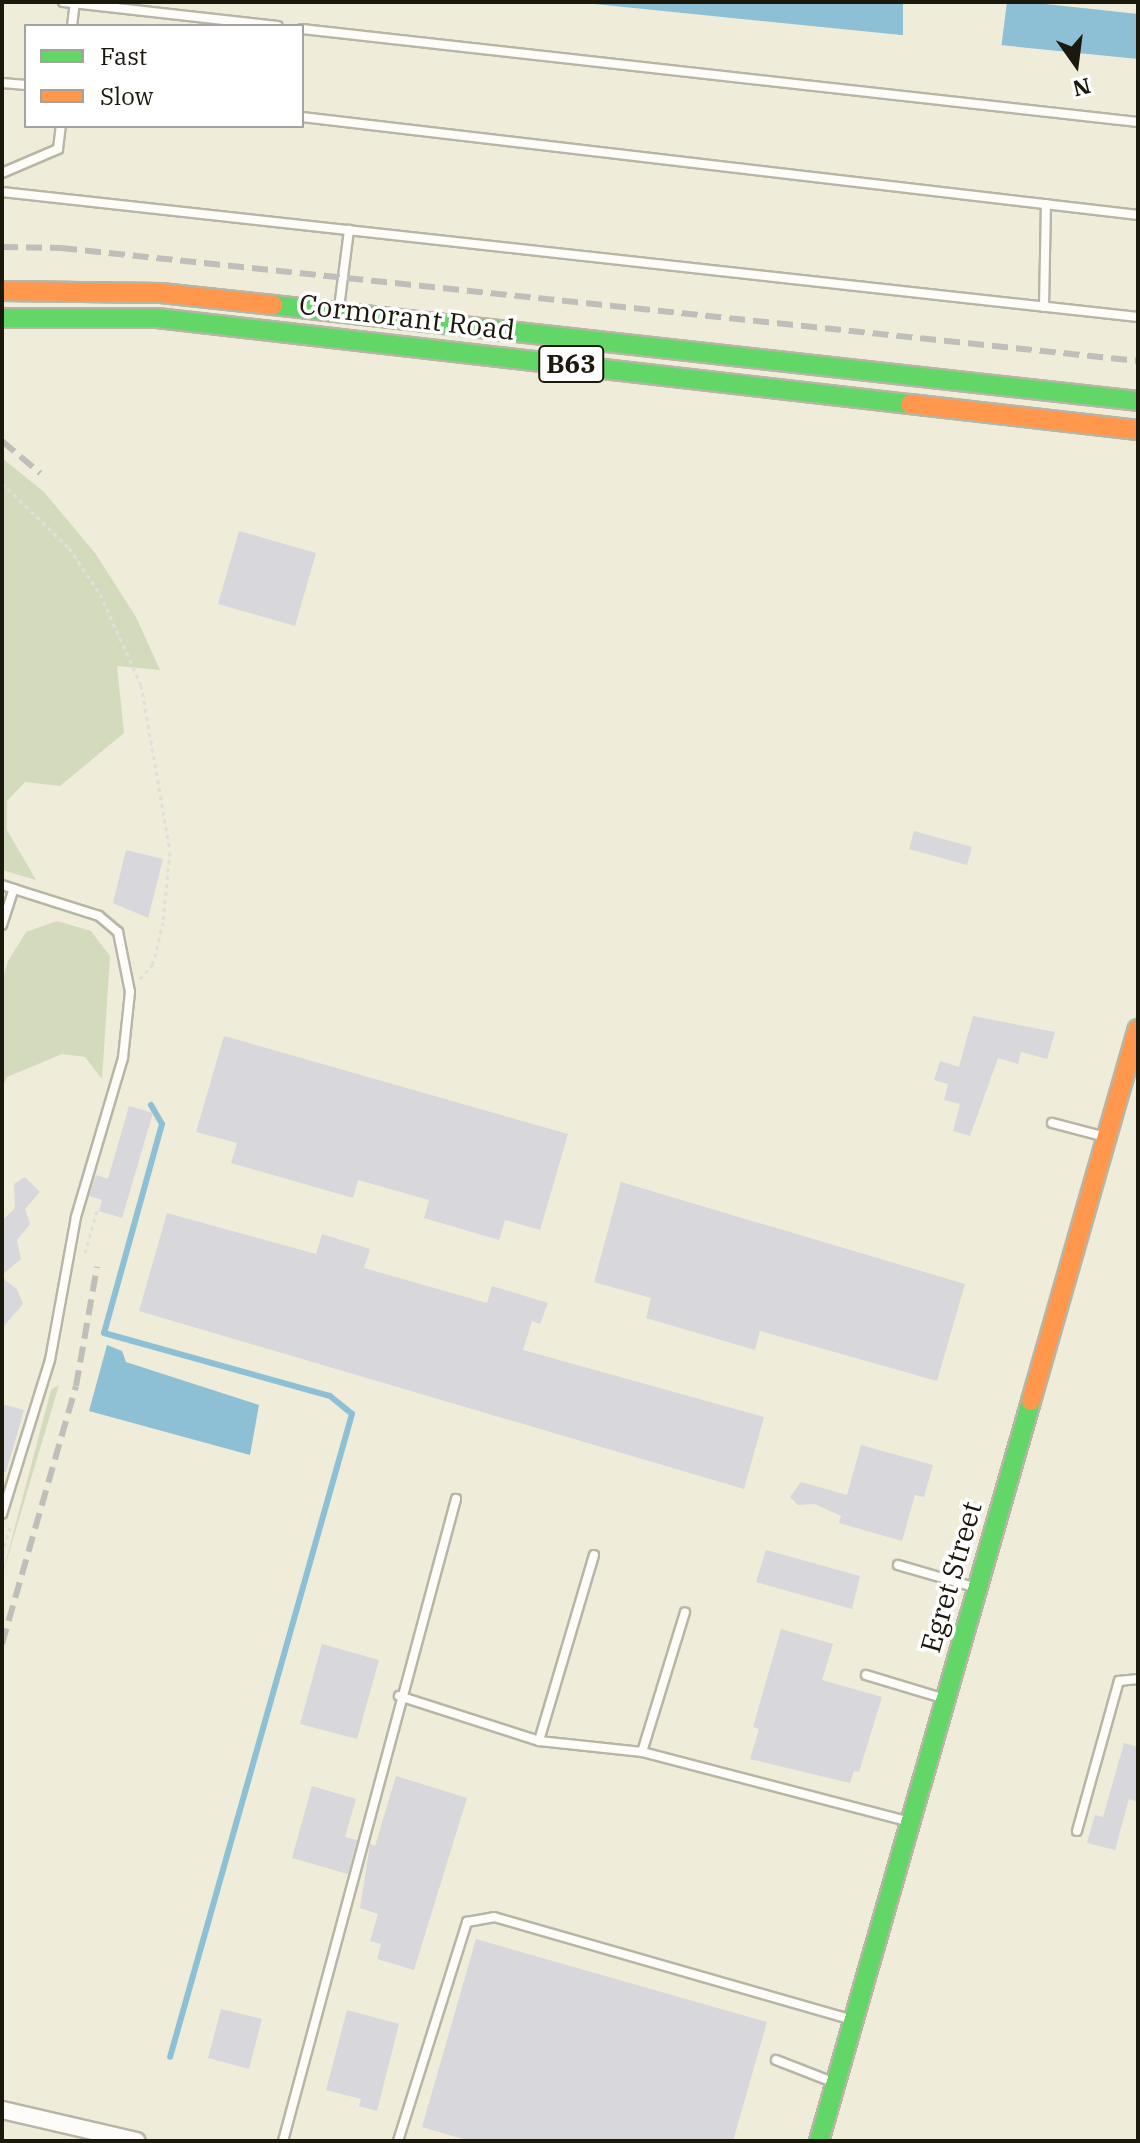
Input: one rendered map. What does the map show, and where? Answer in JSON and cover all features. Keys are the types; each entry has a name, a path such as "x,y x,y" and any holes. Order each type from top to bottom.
{"main road":[{"name":"Cormorant Road","path":"2,291 161,293 1138,401"},
{"name":"Cormorant Road","path":"2,318 172,320 1138,430"},
{"name":"Egret Street","path":"819,2141 1138,1029"}],"street":[{"path":"2,2110 136,2141"}],"lane":[{"path":"63,2 260,24"},
{"path":"72,24 75,3"},
{"path":"304,29 1138,122"},
{"path":"2,83 24,85"},
{"path":"304,117 1138,215"},
{"path":"2,173 58,149 61,128"},
{"path":"2,192 1138,317"},
{"path":"1044,307 1046,204"},
{"path":"339,315 349,230"},
{"path":"2,885 99,916 118,932 130,992 123,1058 76,1217 50,1360 2,1514"},
{"path":"2,925 14,889"},
{"path":"1052,1123 1107,1138"},
{"path":"283,2141 399,1696 456,1499"},
{"path":"539,1741 594,1555"},
{"path":"898,1565 978,1588"},
{"path":"642,1752 685,1612"},
{"path":"866,1675 946,1699"},
{"path":"1077,1831 1119,1681 1138,1679"},
{"path":"399,1696 539,1741 642,1752 910,1822"},
{"path":"398,2141 467,1922 494,1917 853,2020"},
{"path":"776,2060 835,2083"}],"path":[{"path":"2,483 69,548 100,594 141,685 170,852 153,964 130,992"}],"green space":[{"path":"2,458 44,492 95,553 136,617 160,670 117,666 124,733 60,786 25,782 7,801 7,830 36,880 2,870"},
{"path":"57,921 91,931 110,956 102,1079 85,1057 62,1054 7,1077 2,1088 2,981 8,961 26,932"},
{"path":"59,1385 2,1576 51,1390"}],"water":[{"path":"575,2 1138,2 1138,59"},
{"path":"107,1345 122,1351 126,1362 259,1405 250,1455 89,1411"}],"pier":[{"path":"903,2 1007,2 1001,49 903,39"},
{"path":"1027,2 1138,2 1138,14"}],"building":[{"path":"239,531 316,553 295,626 218,604"},
{"path":"914,831 972,847 967,865 909,849"},
{"path":"126,850 163,859 148,918 113,903"},
{"path":"973,1016 1055,1032 1047,1059 1021,1052 1018,1064 998,1058 970,1136 953,1131 960,1104 944,1100 948,1084 934,1080 940,1061 959,1067"},
{"path":"224,1036 568,1134 540,1230 505,1220 499,1240 424,1218 429,1200 358,1180 353,1198 231,1163 237,1143 196,1132"},
{"path":"129,1106 153,1113 122,1218 99,1211 102,1200 89,1196 96,1175 108,1179"},
{"path":"25,1177 40,1192 25,1209 30,1224 17,1240 21,1259 2,1275 3,1220 15,1208 14,1184"},
{"path":"621,1182 965,1284 937,1381 760,1331 755,1350 646,1318 651,1298 594,1282"},
{"path":"167,1213 316,1254 322,1234 370,1249 364,1268 487,1303 492,1286 548,1303 540,1324 532,1321 523,1350 764,1417 744,1489 139,1311"},
{"path":"2,1278 17,1289 23,1304 2,1328"},
{"path":"2,1404 24,1410 6,1472 2,1472"},
{"path":"861,1445 933,1465 924,1497 915,1495 902,1541 839,1523 841,1516 815,1504 798,1505 790,1497 801,1482 847,1495"},
{"path":"766,1550 860,1576 852,1609 756,1582"},
{"path":"781,1629 833,1644 822,1680 882,1697 859,1772 854,1771 850,1783 750,1759 759,1729 753,1727"},
{"path":"322,1644 379,1660 357,1739 300,1724"},
{"path":"1124,1743 1138,1747 1138,1802 1129,1799 1115,1850 1087,1843 1095,1815 1103,1817"},
{"path":"396,1776 467,1798 414,1970 377,1959 381,1944 370,1941 378,1914 360,1908 370,1844 375,1846"},
{"path":"312,1786 356,1799 345,1837 357,1840 348,1874 292,1858"},
{"path":"476,1939 767,2022 733,2141 470,2141 422,2127"},
{"path":"221,2009 262,2019 249,2069 208,2058"},
{"path":"347,2010 399,2024 377,2111 359,2106 361,2099 326,2090"}],"waterway":[{"path":"151,1105 162,1124 104,1333 330,1396 352,1414 170,2057"}],"railway":[{"path":"2,247 61,248 1138,361"},
{"path":"2,441 40,473"},
{"path":"2,1644 76,1386 97,1267"}],"traffic: fast":[{"path":"273,305 1138,401"},
{"path":"2,318 157,318 910,404"},
{"path":"819,2141 1031,1401"}],"traffic: slow":[{"path":"2,291 161,293 273,305"},
{"path":"910,404 1138,430"},
{"path":"1031,1401 1138,1029"}]}
